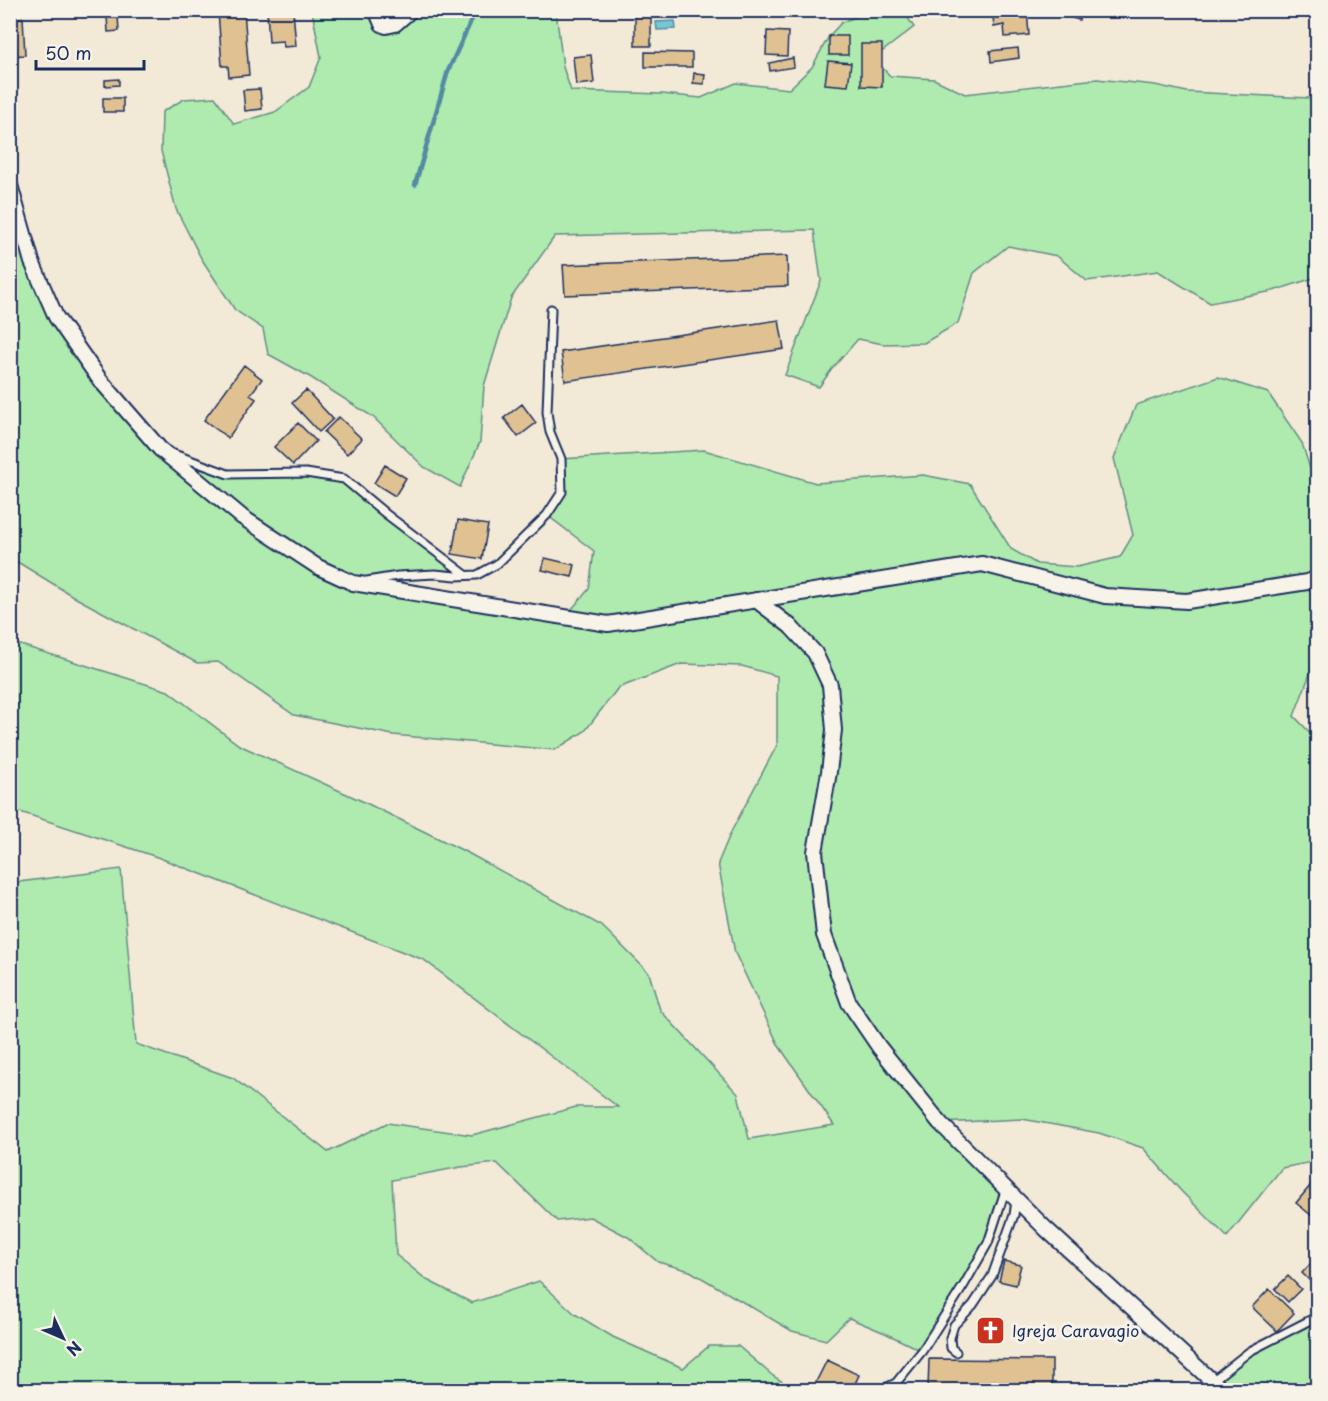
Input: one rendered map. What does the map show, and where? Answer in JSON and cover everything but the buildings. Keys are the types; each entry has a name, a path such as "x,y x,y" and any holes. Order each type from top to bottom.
{"street":[{"path":"376,10 382,24 386,26 395,24 411,10"},
{"path":"10,184 32,262 56,317 100,380 160,449 242,518 318,567 353,583 608,624 982,564 1105,596 1186,601 1307,582 1317,578"},
{"path":"756,600 790,626 814,653 830,685 834,730 815,852 824,935 849,1003 879,1047 940,1123 1046,1229 1217,1386"}],"lane":[{"path":"353,583 398,576 477,575 497,564 547,515 562,492 561,459 550,432 547,412 551,309"},
{"path":"160,449 228,474 306,473 344,479 466,575"},
{"path":"881,1390 896,1383 922,1351 964,1285 988,1243 1006,1188"},
{"path":"956,1352 951,1348 950,1338 954,1325 973,1305 992,1276 1014,1215 1016,1198"},
{"path":"1217,1386 1250,1351 1317,1316"}],"green space":[{"path":"312,11 556,11 563,67 571,91 662,94 701,98 736,83 789,89 812,67 829,36 842,22 871,11 903,11 914,27 874,58 890,76 934,79 965,94 1097,79 1155,85 1187,92 1309,98 1317,111 1317,277 1273,291 1210,303 1158,271 1087,281 1057,256 1008,246 974,273 958,323 924,343 883,344 858,339 819,387 785,375 821,281 814,230 555,236 511,298 484,386 480,442 460,487 424,467 373,417 310,377 268,354 263,329 235,310 201,258 176,209 161,151 162,112 184,99 215,97 234,124 275,112 309,87 321,57"},
{"path":"10,185 56,317 160,449 228,474 306,473 344,479 466,575 435,574 355,583 565,617 589,589 594,551 547,515 562,492 561,459 704,450 816,483 923,475 970,484 1011,549 1037,564 1077,567 1120,557 1133,535 1114,458 1136,405 1218,377 1268,393 1302,443 1317,491 1317,658 1294,716 1317,740 1317,1161 1282,1168 1227,1237 1181,1191 1143,1148 1099,1133 1022,1119 941,1123 1006,1188 988,1243 922,1351 849,1318 826,1340 792,1331 690,1271 658,1262 628,1237 590,1217 557,1221 497,1163 461,1167 392,1180 396,1255 427,1280 472,1303 539,1281 575,1314 613,1337 683,1368 709,1346 738,1346 773,1376 796,1390 11,1390 11,883 121,869 136,1044 233,1078 328,1152 387,1123 472,1135 576,1107 618,1107 424,960 157,857 11,809 11,642 168,691 239,745 466,852 602,926 649,973 660,1010 738,1094 749,1139 834,1125 779,1046 735,953 718,863 731,832 777,745 777,676 742,666 681,664 618,688 585,731 555,750 393,735 294,715 218,662 197,663 76,598 11,558"},
{"path":"1317,1316 1317,1390 1222,1390 1212,1381 1250,1351"}],"water":[{"path":"675,21 676,29 657,30 656,22"}],"waterway":[{"path":"415,185 448,71 476,10"}],"place":[{"name":"Igreja Caravagio","path":"991,1330"}]}
